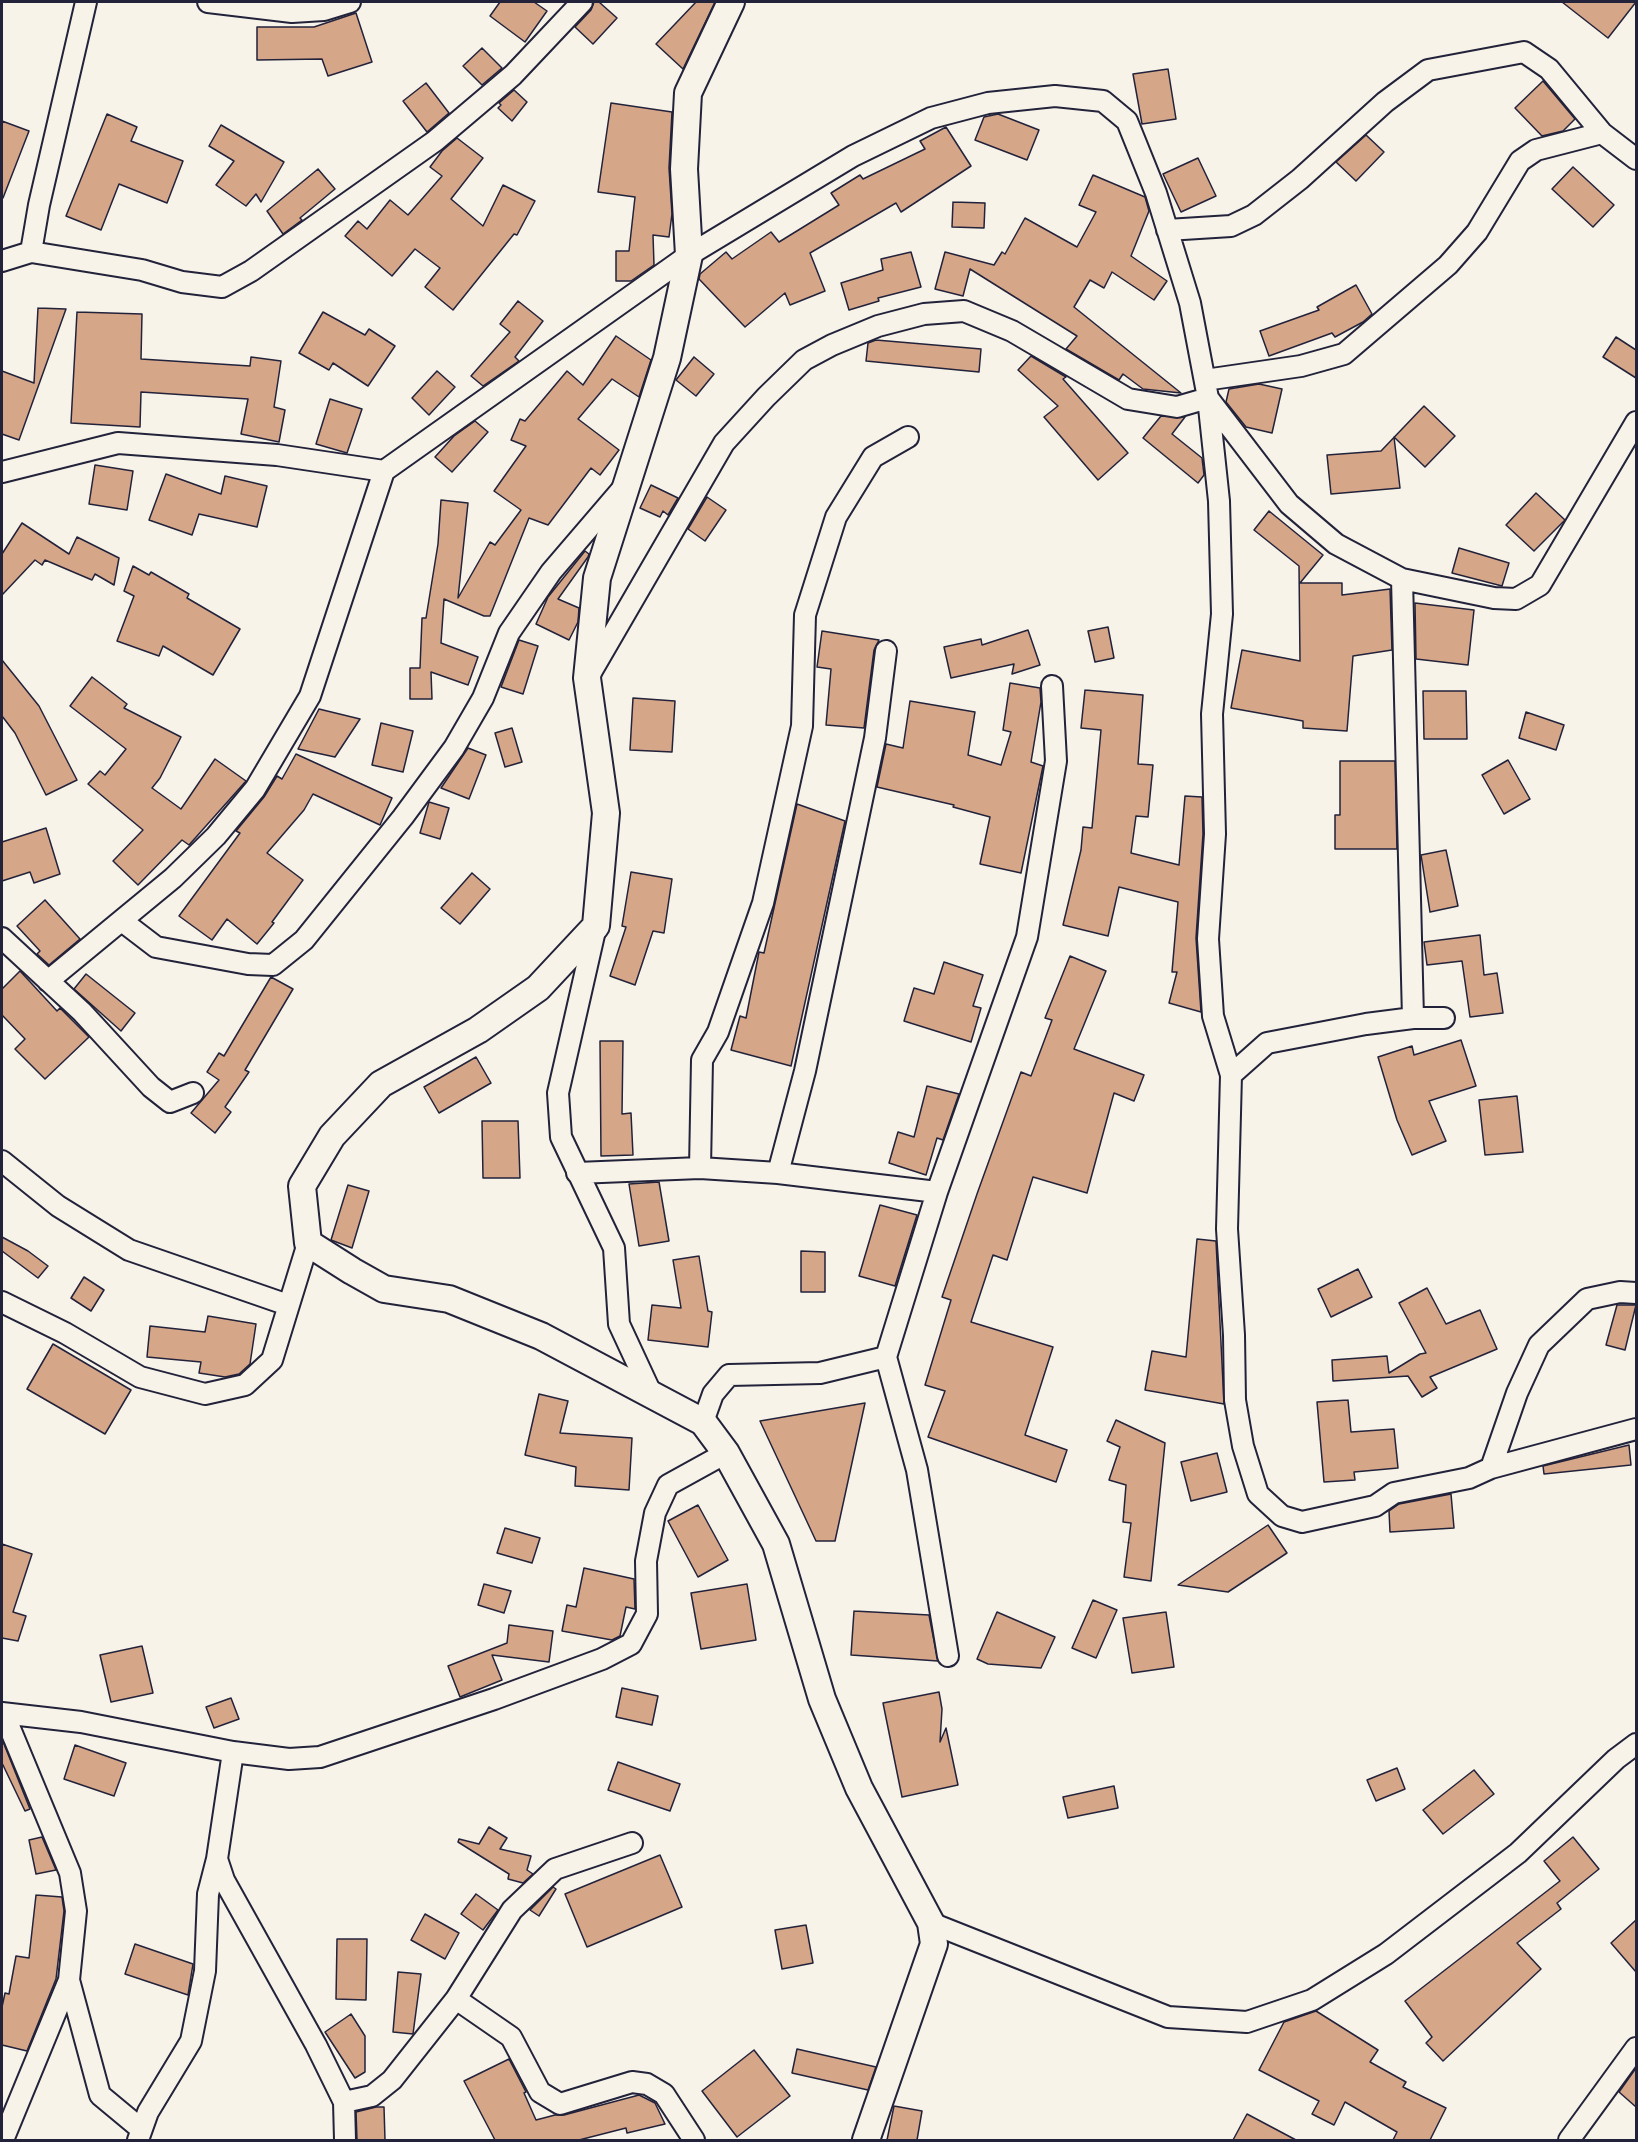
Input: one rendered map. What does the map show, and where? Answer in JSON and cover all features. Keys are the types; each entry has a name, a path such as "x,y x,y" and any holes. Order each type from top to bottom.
{"main road":[{"path":"731,2 688,93 684,169 689,255 666,358 597,578 587,678 606,813 596,926 538,988 478,1030 381,1084 332,1136 302,1186 308,1243 384,1289 449,1299 541,1336 703,1422 726,1453 776,1544 822,1699 859,1788 931,1923 934,1944 866,2140"}],"street":[{"path":"31,252 39,205 86,2"},
{"path":"208,2 292,12 324,10 350,2"},
{"path":"2,261 31,252 142,270 182,282 222,287 251,271 435,141 513,75 582,2"},
{"path":"1167,230 1231,226 1254,215 1300,179 1385,102 1428,70 1524,52 1550,69 1602,133 1636,159"},
{"path":"48,981 173,878 216,836 255,789 310,696 384,471 689,255 854,156 931,118 988,103 1055,96 1103,102 1127,121 1156,193 1190,303 1206,389 1220,501 1222,614 1212,714 1215,834 1208,939 1213,1016 1231,1075 1227,1228 1234,1335 1234,1400 1243,1446 1258,1494 1282,1516 1302,1522 1375,1506 1394,1493 1469,1478 1491,1468 1636,1429"},
{"path":"587,678 724,443 804,360 832,345 878,326 924,314 964,311 1012,331 1128,399 1177,407 1206,389 1344,354 1448,265 1477,232 1520,161 1536,150 1602,133"},
{"path":"1206,389 1289,504 1336,544 1402,579 1494,598 1516,599 1540,585 1636,422"},
{"path":"700,1168 702,1059 718,1032 763,903 802,726 805,615 836,517 873,457 908,437"},
{"path":"2,471 118,443 277,454 384,471"},
{"path":"122,921 156,947 248,964 273,965 304,940 403,818 454,748 483,698 509,633 551,572 625,486"},
{"path":"1402,579 1413,1018"},
{"path":"778,1173 805,1071 874,738 886,651"},
{"path":"948,1656 917,1470 886,1357 938,1192 1027,937 1056,761 1052,686"},
{"path":"596,926 558,1093 561,1137 614,1248 619,1324 652,1395"},
{"path":"2,939 82,1012 151,1088 170,1102 193,1093"},
{"path":"1231,1075 1267,1043 1355,1026 1413,1018 1444,1018"},
{"path":"2,1161 58,1206 129,1250 288,1305"},
{"path":"577,1173 700,1168 778,1173 938,1192"},
{"path":"2,1302 65,1333 140,1377 206,1394 245,1385 272,1360 308,1243"},
{"path":"1491,1468 1517,1393 1539,1345 1587,1299 1620,1292 1636,1293"},
{"path":"703,1422 713,1394 729,1375 820,1373 886,1357"},
{"path":"3,2140 69,1980 76,1911 70,1873 3,1714 81,1722 233,1752 289,1759 320,1757 494,1699 602,1659 631,1644 647,1614 646,1561 655,1513 668,1485 726,1453"},
{"path":"931,1923 1168,2017 1247,2022 1312,2000 1386,1954 1518,1853 1616,1759 1636,1744"},
{"path":"69,1980 100,2095 140,2135 148,2112 191,2041 205,1971 208,1894 217,1859 233,1752"},
{"path":"344,2102 372,2096 392,2079 456,1999 512,1910 555,1869 632,1843"},
{"path":"217,1859 224,1880 316,2045 344,2102 345,2140"},
{"path":"456,1999 511,2037 540,2092 560,2104 632,2082 647,2084 664,2094 694,2140"},
{"path":"1569,2140 1636,2048"}],"building":[{"path":"500,2 534,2 547,11 525,42 490,16"},
{"path":"594,2 599,2 617,18 593,44 575,27 591,10"},
{"path":"696,2 715,2 683,69 656,44"},
{"path":"1562,2 1636,2 1608,38"},
{"path":"356,13 372,62 328,76 322,59 257,60 257,27 314,27"},
{"path":"482,48 502,68 482,85 463,66"},
{"path":"1168,69 1176,119 1142,124 1133,74"},
{"path":"1543,81 1575,119 1563,131 1542,136 1515,108"},
{"path":"426,83 449,113 427,132 403,101"},
{"path":"514,90 527,102 512,121 498,108 501,105 499,103"},
{"path":"611,103 672,112 669,168 672,214 669,237 653,235 654,265 631,281 616,281 616,251 629,251 635,197 598,192"},
{"path":"107,114 137,127 131,141 183,161 167,203 119,184 101,230 66,216"},
{"path":"998,114 1039,130 1027,160 975,140 984,117"},
{"path":"2,121 29,131 3,198 2,198"},
{"path":"221,125 284,162 261,202 256,194 246,206 216,185 234,161 209,146"},
{"path":"946,127 971,166 901,212 896,203 810,253 825,291 790,305 785,293 745,327 699,279 700,274 726,252 732,259 771,232 779,242 839,205 831,193 860,175 863,179 925,149 920,141"},
{"path":"1366,135 1384,152 1356,181 1336,162"},
{"path":"457,138 483,158 451,199 483,226 503,185 535,201 517,235 514,234 453,310 425,287 440,268 415,249 392,276 345,236 358,221 367,229 390,200 408,215 442,176 430,167 442,151"},
{"path":"1198,158 1216,196 1181,212 1163,174"},
{"path":"1573,167 1614,205 1593,227 1552,189"},
{"path":"318,169 335,189 300,218 302,220 283,234 267,211"},
{"path":"1093,175 1145,197 1149,211 1131,256 1167,281 1154,300 1112,272 1104,288 1090,280 1074,307 1181,393 1143,389 1123,374 1119,380 1066,349 1077,336 970,269 963,296 935,289 945,252 994,265 1002,252 1005,254 1025,218 1077,247 1096,212 1079,205"},
{"path":"953,202 985,203 984,228 952,227"},
{"path":"911,252 921,287 878,298 879,301 849,310 841,283 883,270 881,259"},
{"path":"1356,285 1372,314 1363,322 1335,337 1332,333 1269,356 1260,331 1319,310 1317,307"},
{"path":"518,301 543,321 515,357 519,361 483,386 471,376 510,332 500,324"},
{"path":"38,308 66,309 19,440 2,434 2,371 34,383"},
{"path":"77,312 142,314 141,359 250,366 251,357 281,361 274,407 285,410 279,442 241,434 248,399 141,392 140,427 71,423"},
{"path":"323,312 365,335 369,329 395,346 368,386 333,363 329,370 299,353"},
{"path":"616,336 651,360 639,397 612,379 578,419 619,450 600,475 591,468 548,525 529,518 490,616 484,616 444,599 441,643 478,657 468,685 431,672 432,699 410,699 410,668 420,668 422,618 426,618 438,544 441,500 468,503 458,598 490,542 495,545 521,510 494,491 526,446 511,440 520,419 525,421 567,371 583,385"},
{"path":"1616,337 1636,350 1636,378 1603,357"},
{"path":"876,340 981,349 979,372 866,361 868,343"},
{"path":"1031,356 1066,377 1063,379 1128,453 1098,480 1044,417 1058,406 1018,370"},
{"path":"694,357 714,374 696,396 676,380"},
{"path":"437,371 455,387 429,415 412,398"},
{"path":"1259,384 1282,389 1272,433 1246,427 1226,402 1229,389"},
{"path":"330,399 362,409 347,453 316,444"},
{"path":"1424,406 1455,436 1425,467 1394,437"},
{"path":"1161,416 1185,417 1172,434 1202,458 1204,475 1198,483 1143,438"},
{"path":"475,421 488,432 452,472 435,457 454,436"},
{"path":"1394,437 1400,488 1331,494 1327,455 1381,451"},
{"path":"95,465 133,471 127,510 89,504"},
{"path":"166,474 221,494 225,476 267,486 257,527 199,514 192,535 149,520"},
{"path":"651,485 678,498 668,515 663,511 660,517 640,508"},
{"path":"1536,493 1565,520 1534,551 1506,525"},
{"path":"707,497 726,510 705,541 688,529"},
{"path":"1269,511 1323,555 1300,583 1342,583 1342,595 1390,589 1392,650 1353,656 1347,731 1303,728 1303,721 1231,708 1242,650 1300,661 1299,566 1254,530"},
{"path":"22,523 69,554 77,537 119,558 114,585 95,574 92,580 45,560 42,565 35,560 2,595 2,554"},
{"path":"1459,548 1509,563 1502,586 1452,573"},
{"path":"585,551 589,554 588,557 558,599 579,608 578,622 569,640 536,624 548,597"},
{"path":"133,566 149,575 151,572 189,594 187,598 240,629 213,675 163,646 159,656 117,641 134,596 124,591"},
{"path":"1415,603 1474,610 1468,665 1416,659"},
{"path":"1108,627 1114,658 1095,662 1088,631"},
{"path":"1028,630 1040,665 1012,674 1014,664 951,678 944,647 981,639 982,645"},
{"path":"822,631 879,640 874,650 864,728 826,725 831,669 817,667"},
{"path":"519,640 538,646 523,694 501,687"},
{"path":"2,660 39,706 77,780 46,795 15,733 2,716"},
{"path":"92,677 127,704 124,708 181,737 160,778 152,788 181,809 215,759 246,781 189,845 182,840 138,885 113,861 143,830 88,784 100,771 105,775 126,749 70,706"},
{"path":"1010,683 1040,688 1041,702 1031,762 1043,766 1021,873 980,864 990,817 953,807 954,805 877,787 886,744 903,748 910,701 975,712 968,755 1001,765 1011,732 1003,730"},
{"path":"1085,690 1143,695 1138,764 1153,765 1148,817 1136,816 1131,853 1179,865 1185,796 1202,797 1203,834 1196,938 1201,1012 1169,1003 1177,972 1172,972 1178,902 1119,887 1108,936 1063,925 1081,850 1083,827 1092,828 1101,730 1081,728"},
{"path":"1423,691 1466,691 1467,739 1424,739"},
{"path":"633,698 675,701 672,752 630,750"},
{"path":"319,709 360,719 335,757 298,749"},
{"path":"1526,712 1564,725 1556,750 1519,738"},
{"path":"381,723 413,731 403,772 372,765"},
{"path":"512,728 522,762 505,767 495,733"},
{"path":"468,748 486,755 469,799 441,788"},
{"path":"296,754 392,798 380,825 313,794 304,810 267,853 303,880 272,922 274,923 257,944 227,919 212,940 179,916 240,833 236,831 264,797 277,776 282,779"},
{"path":"1508,760 1530,799 1504,814 1482,775"},
{"path":"1340,761 1395,761 1397,849 1335,849 1335,815 1340,815"},
{"path":"429,802 449,808 440,839 420,833"},
{"path":"797,804 845,821 791,1066 731,1050 740,1016 746,1018 759,952 764,953"},
{"path":"46,828 60,874 34,883 30,872 2,881 2,842"},
{"path":"1446,850 1458,906 1430,912 1421,855"},
{"path":"631,872 672,879 664,933 653,931 635,985 610,976 626,927 622,926"},
{"path":"472,873 490,889 460,924 441,908"},
{"path":"45,900 80,939 49,965 37,954 40,951 17,926"},
{"path":"1480,935 1484,975 1497,973 1503,1013 1470,1017 1462,961 1427,965 1424,942"},
{"path":"1070,956 1106,971 1074,1049 1144,1075 1134,1101 1114,1093 1087,1193 1033,1177 1007,1260 993,1255 971,1322 1053,1347 1025,1435 1067,1450 1056,1482 928,1437 945,1391 925,1385 951,1300 942,1297 1021,1072 1031,1076 1052,1020 1045,1018"},
{"path":"944,962 983,975 973,1006 981,1008 971,1042 904,1021 914,988 934,994"},
{"path":"20,971 57,1011 60,1008 89,1037 45,1079 15,1049 25,1039 2,1015 2,989"},
{"path":"86,974 135,1013 121,1031 74,989"},
{"path":"271,977 293,989 245,1070 249,1072 225,1107 231,1112 215,1133 191,1113 219,1080 207,1072 219,1053 224,1056"},
{"path":"1461,1040 1476,1086 1429,1101 1446,1141 1412,1155 1397,1120 1378,1057 1412,1046 1414,1055"},
{"path":"600,1041 623,1041 622,1114 631,1113 633,1155 601,1156"},
{"path":"476,1057 491,1083 439,1113 424,1087"},
{"path":"927,1086 959,1094 943,1140 937,1138 926,1175 889,1163 898,1132 914,1137"},
{"path":"1517,1096 1523,1152 1485,1155 1479,1100"},
{"path":"482,1121 518,1121 520,1178 483,1178"},
{"path":"659,1182 669,1241 639,1246 629,1184"},
{"path":"348,1185 369,1191 352,1248 331,1240"},
{"path":"880,1205 917,1215 895,1286 859,1276"},
{"path":"2,1237 28,1251 48,1266 38,1278 2,1251"},
{"path":"1197,1239 1216,1241 1224,1404 1145,1390 1152,1351 1186,1357"},
{"path":"801,1251 825,1252 825,1292 801,1292"},
{"path":"699,1256 708,1311 712,1312 708,1347 648,1340 652,1305 681,1308 673,1260"},
{"path":"1358,1269 1372,1297 1331,1317 1318,1289"},
{"path":"84,1277 104,1290 91,1311 71,1298"},
{"path":"1427,1288 1446,1324 1480,1310 1497,1349 1430,1377 1437,1388 1422,1397 1408,1376 1333,1381 1332,1360 1387,1356 1389,1373 1420,1354 1426,1353 1399,1303"},
{"path":"1617,1305 1636,1305 1625,1350 1606,1345"},
{"path":"208,1316 256,1324 250,1364 239,1374 225,1377 199,1373 201,1362 147,1357 150,1326 205,1332"},
{"path":"53,1344 131,1390 105,1434 27,1389"},
{"path":"539,1394 568,1401 560,1433 632,1438 629,1490 575,1486 576,1467 525,1455"},
{"path":"1348,1400 1351,1432 1394,1429 1398,1468 1354,1472 1355,1480 1324,1482 1317,1402"},
{"path":"865,1403 835,1541 816,1541 760,1421"},
{"path":"1116,1420 1165,1443 1151,1581 1124,1577 1131,1523 1123,1522 1126,1485 1109,1480 1120,1447 1107,1441"},
{"path":"1629,1445 1631,1465 1544,1474 1543,1466"},
{"path":"1217,1453 1227,1492 1191,1501 1181,1462"},
{"path":"1451,1494 1454,1528 1390,1532 1389,1511 1399,1504"},
{"path":"698,1505 728,1560 698,1577 668,1521"},
{"path":"1268,1525 1287,1553 1228,1592 1178,1585"},
{"path":"505,1528 540,1538 532,1563 497,1553"},
{"path":"2,1544 32,1554 13,1612 26,1616 18,1641 2,1638"},
{"path":"584,1568 634,1579 635,1609 626,1607 620,1636 612,1640 562,1631 567,1605 576,1607"},
{"path":"484,1584 511,1591 504,1613 478,1605"},
{"path":"747,1584 756,1640 701,1649 691,1593"},
{"path":"1093,1600 1117,1610 1096,1658 1072,1648"},
{"path":"854,1611 929,1615 938,1661 851,1655"},
{"path":"997,1612 1055,1637 1041,1668 988,1664 977,1659"},
{"path":"1166,1612 1174,1667 1132,1673 1123,1618"},
{"path":"509,1625 553,1631 549,1662 492,1655 502,1680 460,1697 448,1666 507,1643"},
{"path":"142,1646 153,1693 111,1702 100,1655"},
{"path":"622,1688 658,1696 652,1725 616,1717"},
{"path":"939,1692 942,1709 940,1742 946,1728 958,1785 902,1797 883,1703"},
{"path":"231,1698 239,1719 214,1728 206,1707"},
{"path":"2,1739 30,1809 25,1811 2,1763"},
{"path":"75,1745 126,1763 114,1796 64,1779"},
{"path":"618,1762 680,1784 670,1811 608,1790"},
{"path":"1397,1768 1405,1789 1376,1801 1367,1780"},
{"path":"1474,1770 1494,1794 1443,1834 1423,1810"},
{"path":"1114,1786 1118,1808 1068,1818 1063,1797"},
{"path":"489,1827 507,1838 500,1849 531,1856 527,1870 533,1874 523,1883 508,1879 509,1874 458,1842 459,1839 479,1844"},
{"path":"42,1837 56,1870 36,1874 29,1840"},
{"path":"1573,1837 1599,1869 1557,1903 1561,1909 1517,1943 1541,1969 1443,2061 1426,2043 1432,2037 1405,2001 1560,1881 1544,1861"},
{"path":"660,1855 682,1907 587,1947 565,1894"},
{"path":"553,1887 556,1889 539,1916 530,1910"},
{"path":"476,1894 498,1910 483,1930 461,1914"},
{"path":"36,1895 62,1897 64,1911 56,1979 27,2051 2,2045 2,2007 5,1993 9,1994 16,1956 29,1958"},
{"path":"425,1914 459,1933 445,1959 411,1940"},
{"path":"1636,1920 1636,1972 1611,1943"},
{"path":"806,1925 813,1963 782,1969 775,1930"},
{"path":"337,1939 367,1939 366,2000 336,1999"},
{"path":"135,1944 193,1964 188,1995 125,1974"},
{"path":"398,1972 421,1974 413,2034 393,2032"},
{"path":"1316,2011 1378,2050 1370,2062 1406,2082 1403,2087 1446,2108 1430,2140 1393,2140 1397,2132 1345,2102 1334,2125 1312,2114 1319,2101 1259,2070 1284,2022"},
{"path":"351,2014 365,2036 365,2072 355,2078 325,2032"},
{"path":"797,2049 876,2067 868,2090 792,2073"},
{"path":"754,2050 790,2096 737,2137 702,2091"},
{"path":"509,2059 526,2092 524,2093 536,2120 639,2095 655,2103 665,2124 627,2133 626,2128 579,2140 495,2140 464,2081"},
{"path":"1636,2068 1636,2107 1619,2092"},
{"path":"894,2106 922,2111 917,2140 887,2140"},
{"path":"384,2107 385,2140 357,2140 356,2112"},
{"path":"1247,2114 1296,2140 1233,2140"}]}
